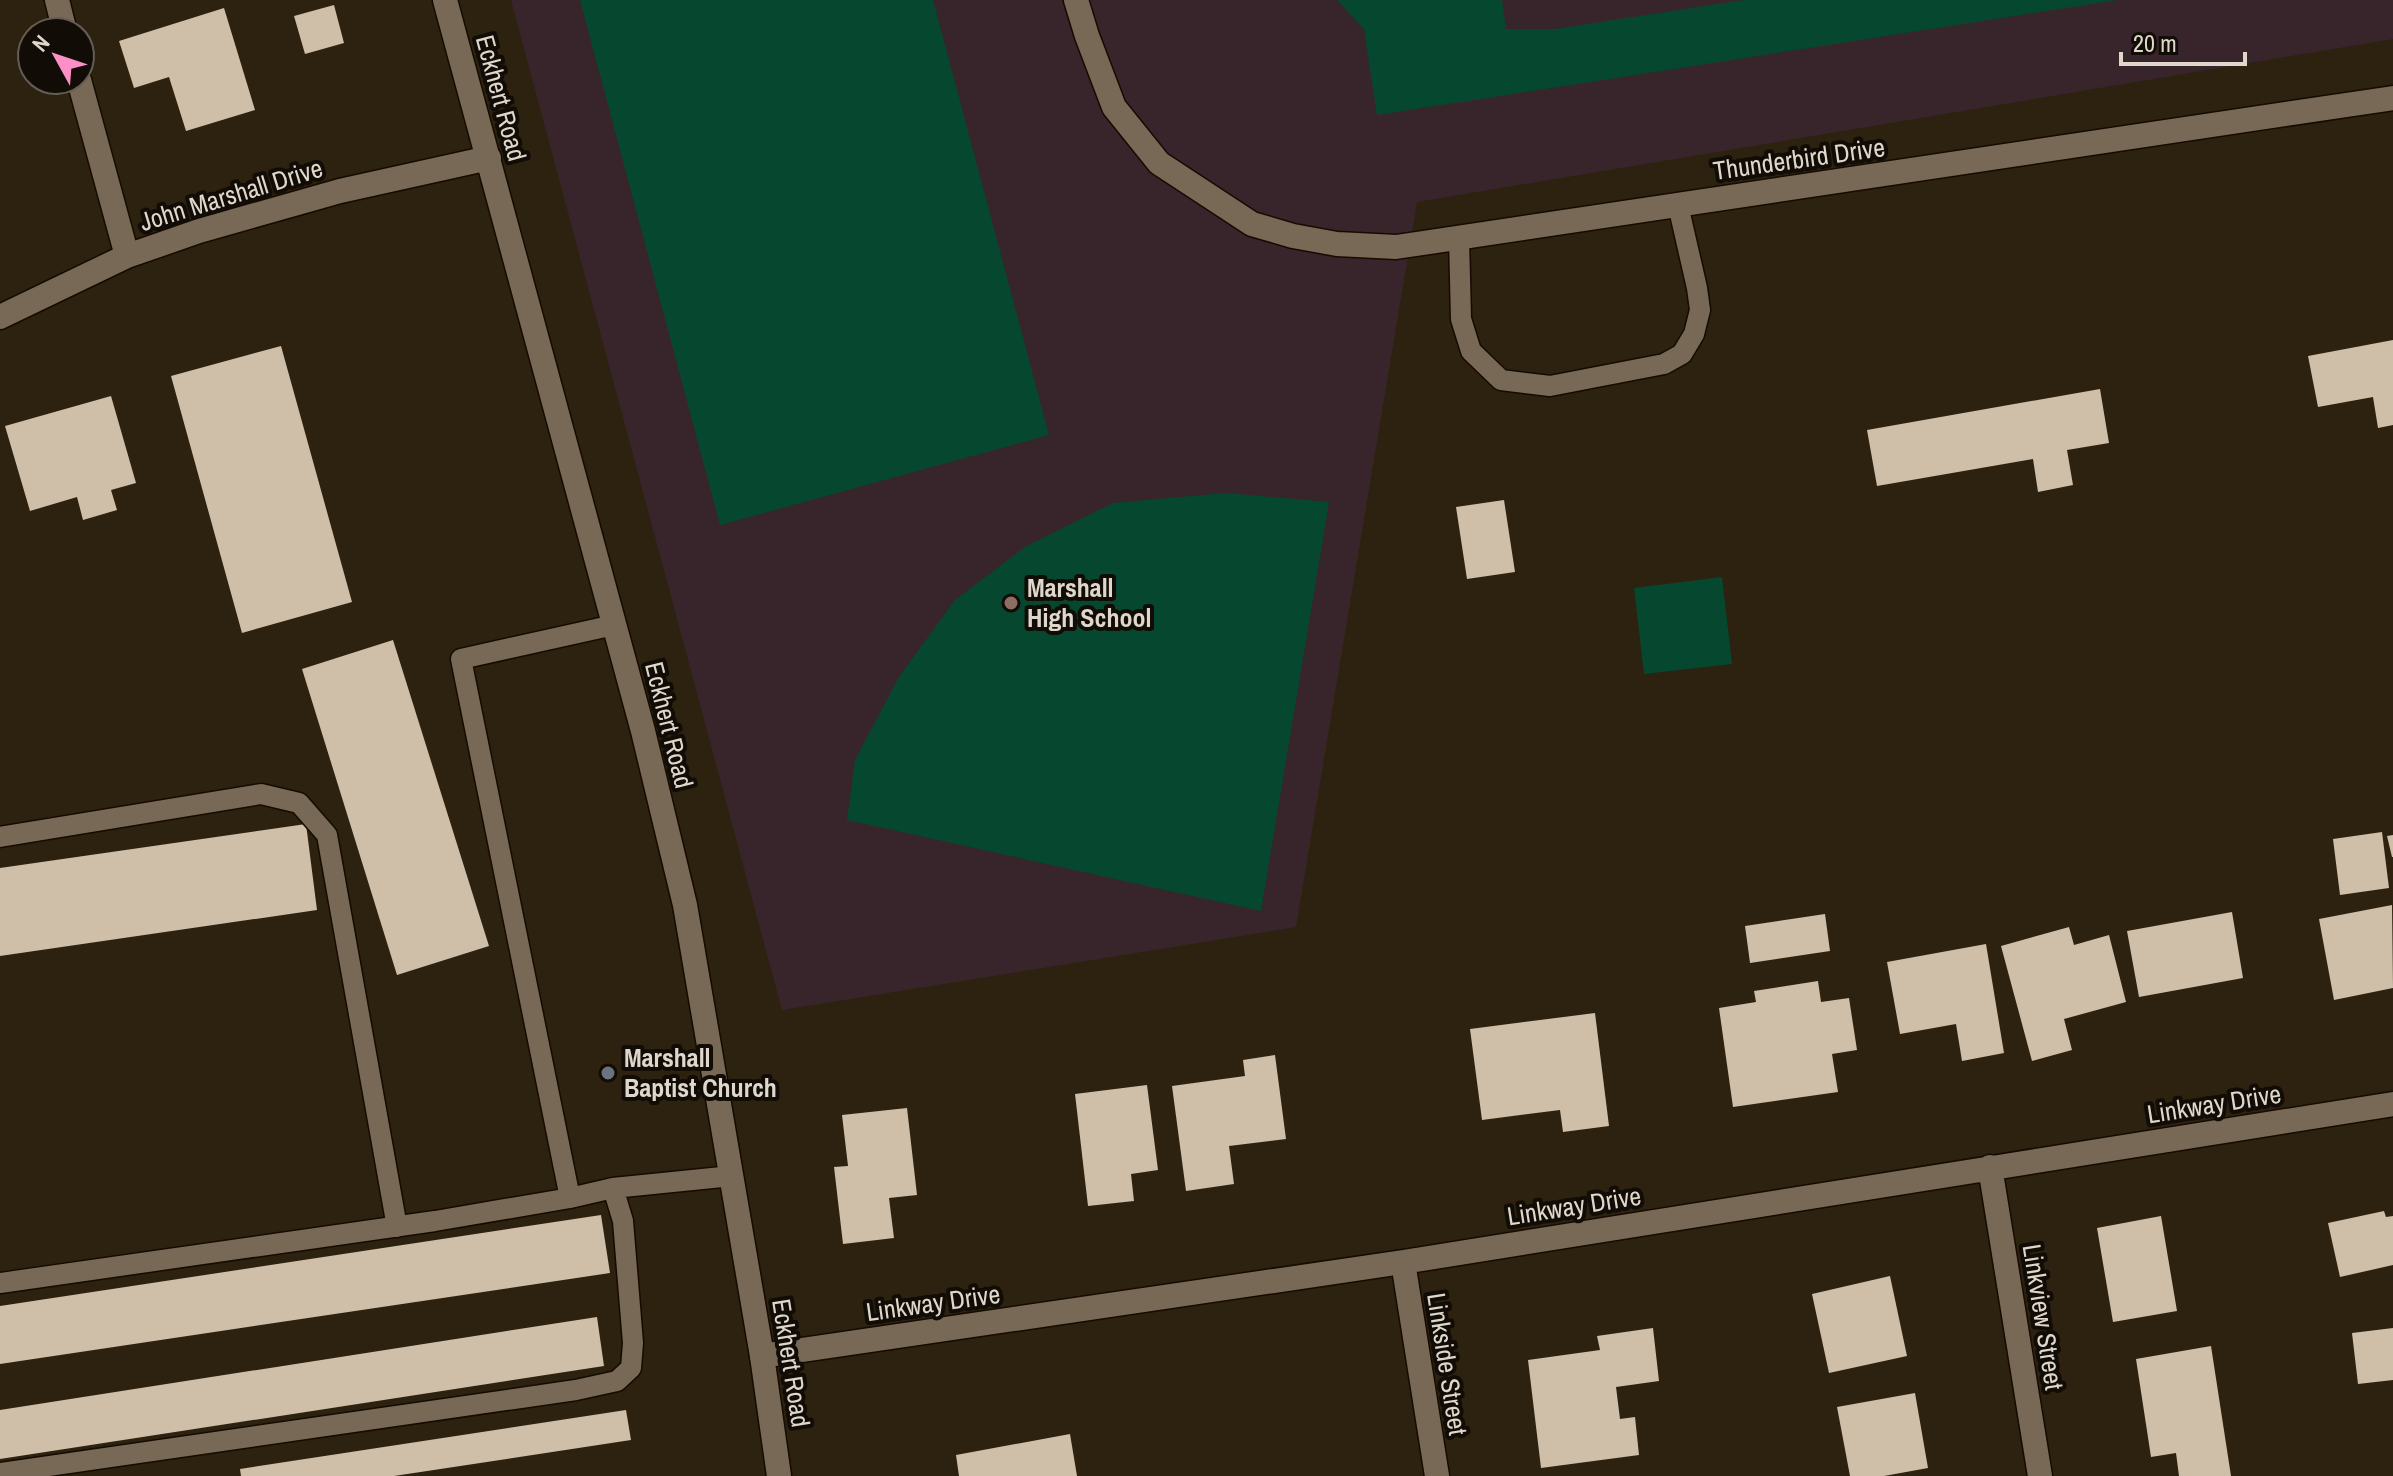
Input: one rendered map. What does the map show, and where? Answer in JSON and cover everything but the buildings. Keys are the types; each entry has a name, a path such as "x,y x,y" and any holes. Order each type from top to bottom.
{"street":[{"name":"Eckhert Road","path":"445,0 614,625 685,905 762,1356 779,1476"},
{"name":"Thunderbird Drive","path":"1076,0 1114,107 1159,163 1252,224 1337,244 1396,247 2393,98"},
{"path":"83,96 127,256"},
{"name":"John Marshall Drive","path":"0,317 127,256 199,231 340,191 489,158"},
{"name":"Linkway Drive","path":"762,1356 1403,1262 2393,1104"},
{"name":"Linkview Street","path":"1990,1167 2040,1476"},
{"name":"Linkside Street","path":"1403,1262 1437,1476"}],"lane":[{"path":"1459,238 1461,319 1471,351 1501,380 1550,386 1664,364 1682,354 1694,334 1700,310 1678,205"},
{"path":"570,1198 461,659 614,625"},
{"path":"0,837 261,794 299,803 327,835 397,1227"},
{"path":"0,1283 397,1227 613,1188 732,1176"},
{"path":"0,1473 576,1390 617,1381 631,1368 633,1343 623,1221 613,1188"}],"shaded area":[{"name":"Marshall High School","path":"511,0 2393,0 2393,39 1417,202 1296,927 782,1010"}],"green space":[{"path":"580,0 933,0 1049,435 720,525"},
{"path":"1337,0 1502,0 1506,29 1555,29 1744,0 2118,0 1377,115 1364,29"},
{"path":"1226,493 1329,502 1261,911 847,820 855,760 899,677 955,600 1025,547 1113,503"},
{"path":"1722,577 1732,664 1644,674 1634,588"}],"place":[{"name":"Marshall High School","path":"1011,603"},
{"name":"Marshall Baptist Church","path":"608,1073"}]}
